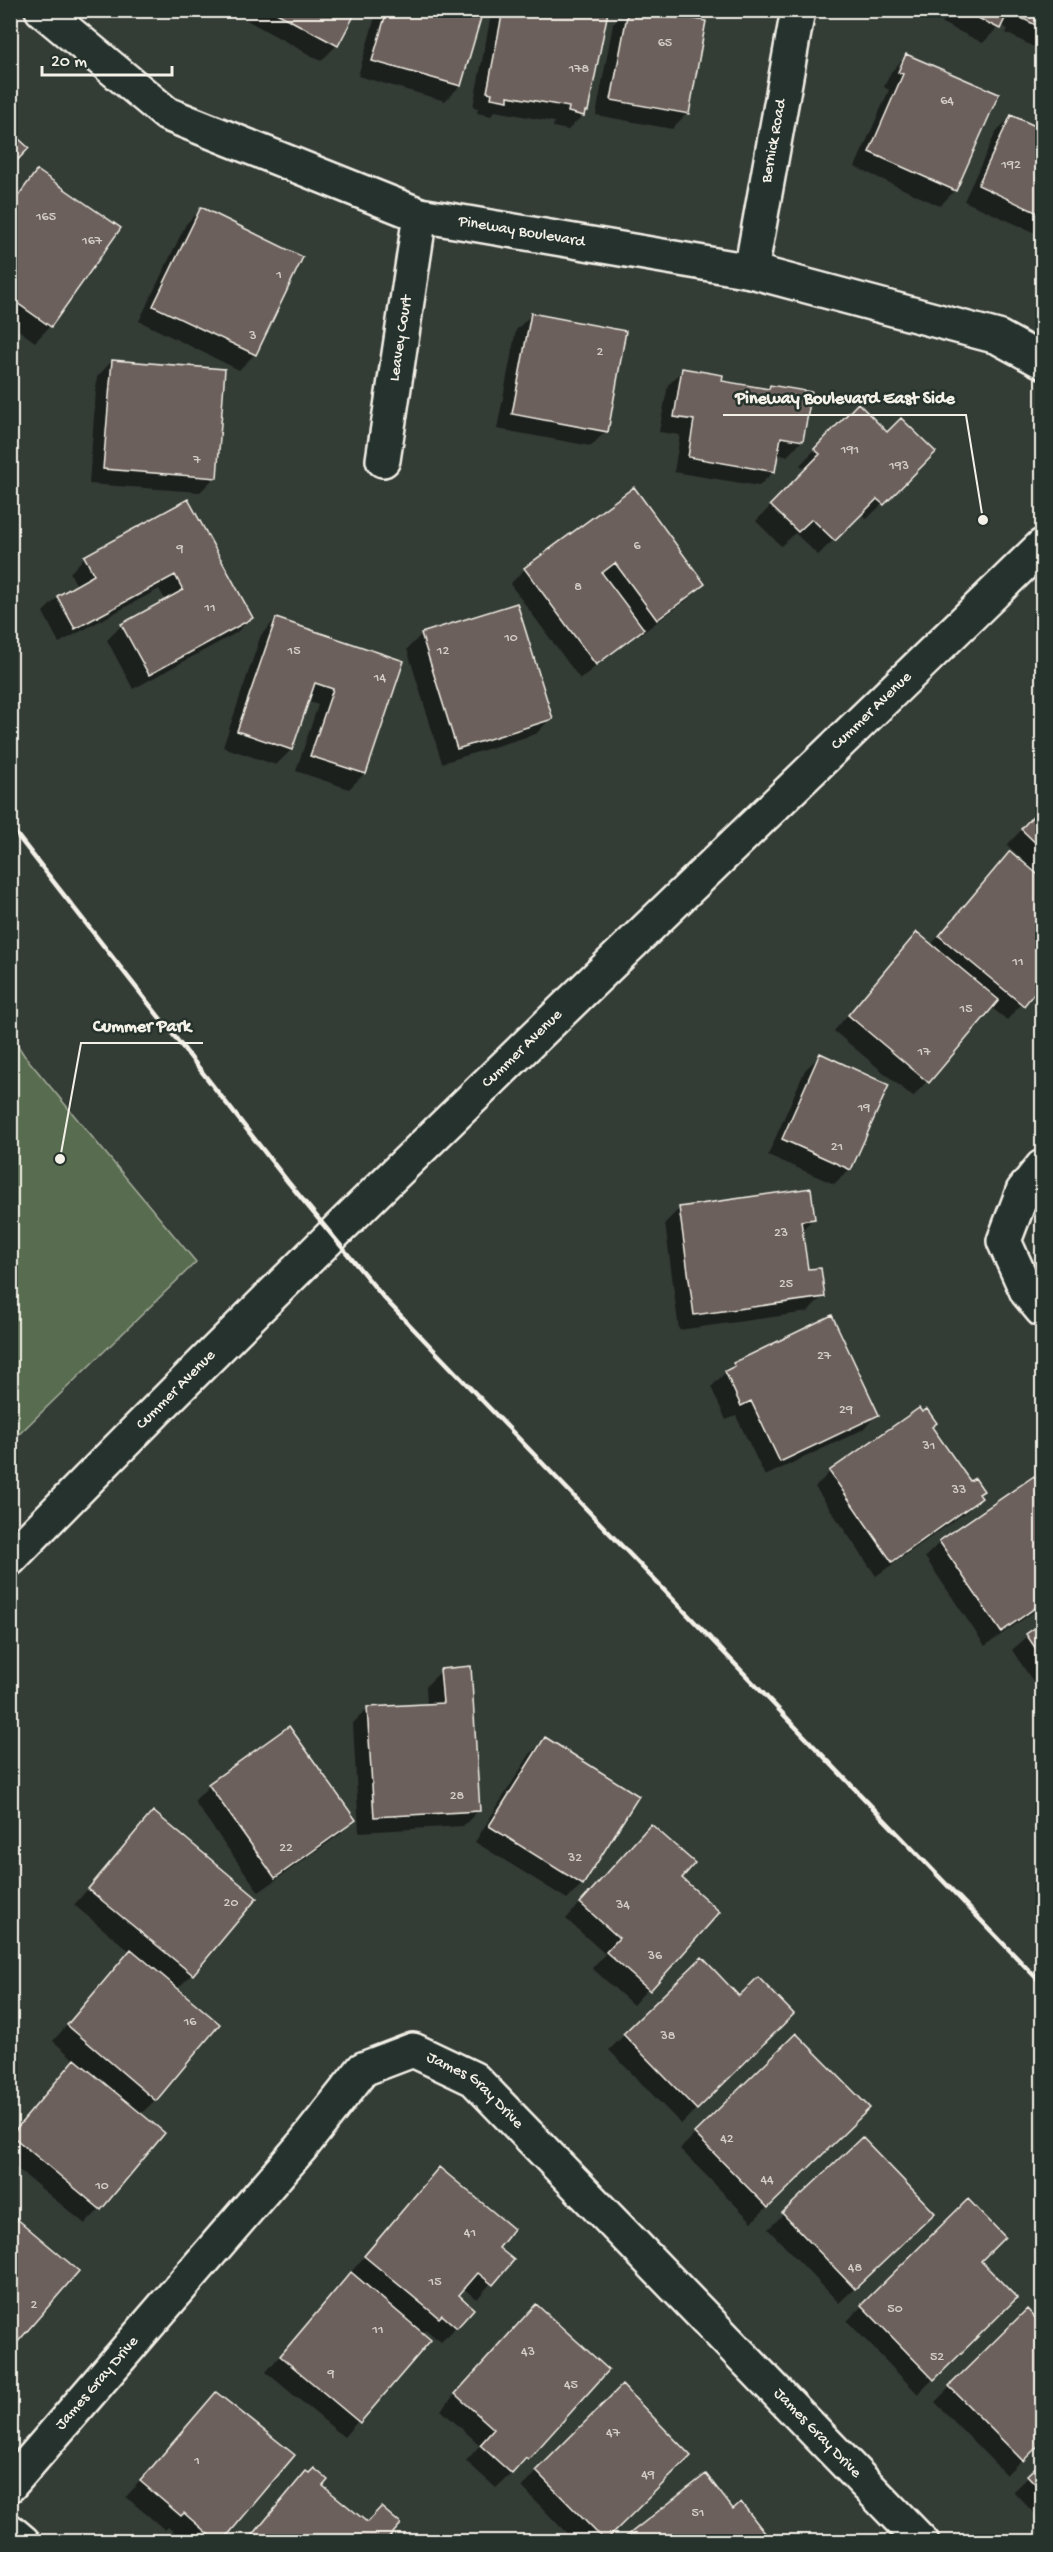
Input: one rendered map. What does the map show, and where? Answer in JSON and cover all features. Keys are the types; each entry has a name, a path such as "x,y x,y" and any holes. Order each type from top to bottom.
{"street":[{"name":"Pineway Boulevard","path":"42,10 167,114 420,215 751,271 999,337 1042,361"},
{"name":"Bernick Road","path":"751,271 798,10"},
{"name":"Leavey Court","path":"383,460 420,215"},
{"name":"Cummer Avenue","path":"10,1559 152,1413 391,1177 1042,546"},
{"path":"1042,1167 1023,1191 1004,1240 1027,1292 1042,1310"},
{"name":"James Gray Drive","path":"10,2485 303,2145 363,2069 412,2050 474,2079 922,2541"},
{"path":"10,2531 23,2541"}],"green space":[{"path":"11,1035 24,1055 196,1262 11,1442"}],"building":[{"path":"271,10 357,10 338,46"},
{"path":"387,10 483,11 461,86 372,61"},
{"path":"503,10 608,12 588,111 585,111 584,116 568,112 569,107 508,96 508,101 491,98 492,93 487,92"},
{"path":"628,10 647,10 706,21 689,114 611,100"},
{"path":"962,10 1009,10 1000,29"},
{"path":"1016,10 1042,10 1042,28 1021,18 1023,14"},
{"path":"906,54 999,94 956,191 869,152 903,74 898,72"},
{"path":"1011,115 1042,129 1042,215 978,185"},
{"path":"10,131 29,148 10,168"},
{"path":"37,170 121,228 51,327 10,298 10,207"},
{"path":"201,207 303,257 256,355 153,306"},
{"path":"531,313 626,331 608,432 512,414"},
{"path":"112,360 225,369 217,478 103,469"},
{"path":"682,368 723,375 722,381 769,389 770,385 812,392 803,441 781,437 775,472 688,457 694,420 674,417"},
{"path":"858,403 887,432 901,418 936,452 884,505 877,499 835,541 812,519 798,532 770,505 820,454 814,449"},
{"path":"634,487 705,584 657,620 615,563 602,573 644,629 596,665 524,568"},
{"path":"188,499 253,618 149,675 121,624 183,590 175,575 75,629 57,596 94,575 84,556"},
{"path":"517,603 553,719 457,749 421,633"},
{"path":"276,618 404,661 366,774 310,756 333,689 315,683 292,750 237,731"},
{"path":"1042,806 1042,849 1021,829"},
{"path":"1010,851 1042,878 1042,983 1024,1006 939,936"},
{"path":"917,932 999,1000 929,1083 848,1015"},
{"path":"820,1053 889,1085 851,1170 782,1139"},
{"path":"811,1188 815,1219 801,1221 808,1269 821,1268 825,1297 694,1315 679,1207"},
{"path":"832,1315 879,1415 780,1462 751,1401 741,1406 725,1371 735,1366 733,1363"},
{"path":"919,1408 922,1412 927,1409 937,1423 932,1427 970,1481 975,1478 984,1491 979,1494 982,1498 892,1562 829,1471"},
{"path":"1034,1476 1042,1488 1042,1603 1001,1632 939,1541"},
{"path":"1042,1623 1042,1658 1026,1634"},
{"path":"471,1666 480,1811 374,1817 367,1707 443,1703 440,1669"},
{"path":"289,1726 356,1820 275,1878 208,1784"},
{"path":"545,1737 639,1796 583,1885 489,1826"},
{"path":"153,1811 257,1898 193,1975 88,1889"},
{"path":"651,1824 695,1863 682,1878 720,1912 650,1991 606,1952 619,1938 580,1903"},
{"path":"131,1949 220,2024 156,2101 67,2025"},
{"path":"702,1957 739,1996 758,1977 794,2014 697,2110 623,2034"},
{"path":"796,2033 870,2108 768,2208 694,2133"},
{"path":"75,2059 165,2133 101,2210 11,2135"},
{"path":"862,2137 935,2213 855,2289 782,2213"},
{"path":"439,2167 514,2229 499,2248 514,2260 493,2285 478,2273 459,2295 474,2309 457,2328 442,2315 439,2318 364,2256"},
{"path":"968,2199 1005,2237 981,2261 1017,2298 934,2380 861,2305"},
{"path":"10,2213 79,2271 10,2351"},
{"path":"351,2272 431,2340 360,2423 280,2356"},
{"path":"536,2304 609,2370 528,2460 526,2458 512,2474 480,2445 494,2429 455,2394"},
{"path":"1027,2309 1042,2325 1042,2442 1023,2461 949,2386"},
{"path":"622,2385 691,2456 605,2541 536,2471"},
{"path":"216,2392 295,2455 222,2542 217,2542 184,2513 181,2516 140,2481"},
{"path":"1042,2461 1042,2491 1027,2475"},
{"path":"314,2468 328,2480 323,2486 367,2522 381,2507 401,2524 385,2542 247,2542 306,2471 309,2473"},
{"path":"706,2474 733,2509 741,2502 772,2542 619,2542"}],"railway":[{"path":"10,826 288,1182 384,1298 1042,1984"}],"place":[{"name":"Pineway Boulevard East Side","path":"983,520"},
{"name":"Cummer Park","path":"60,1159"}]}
